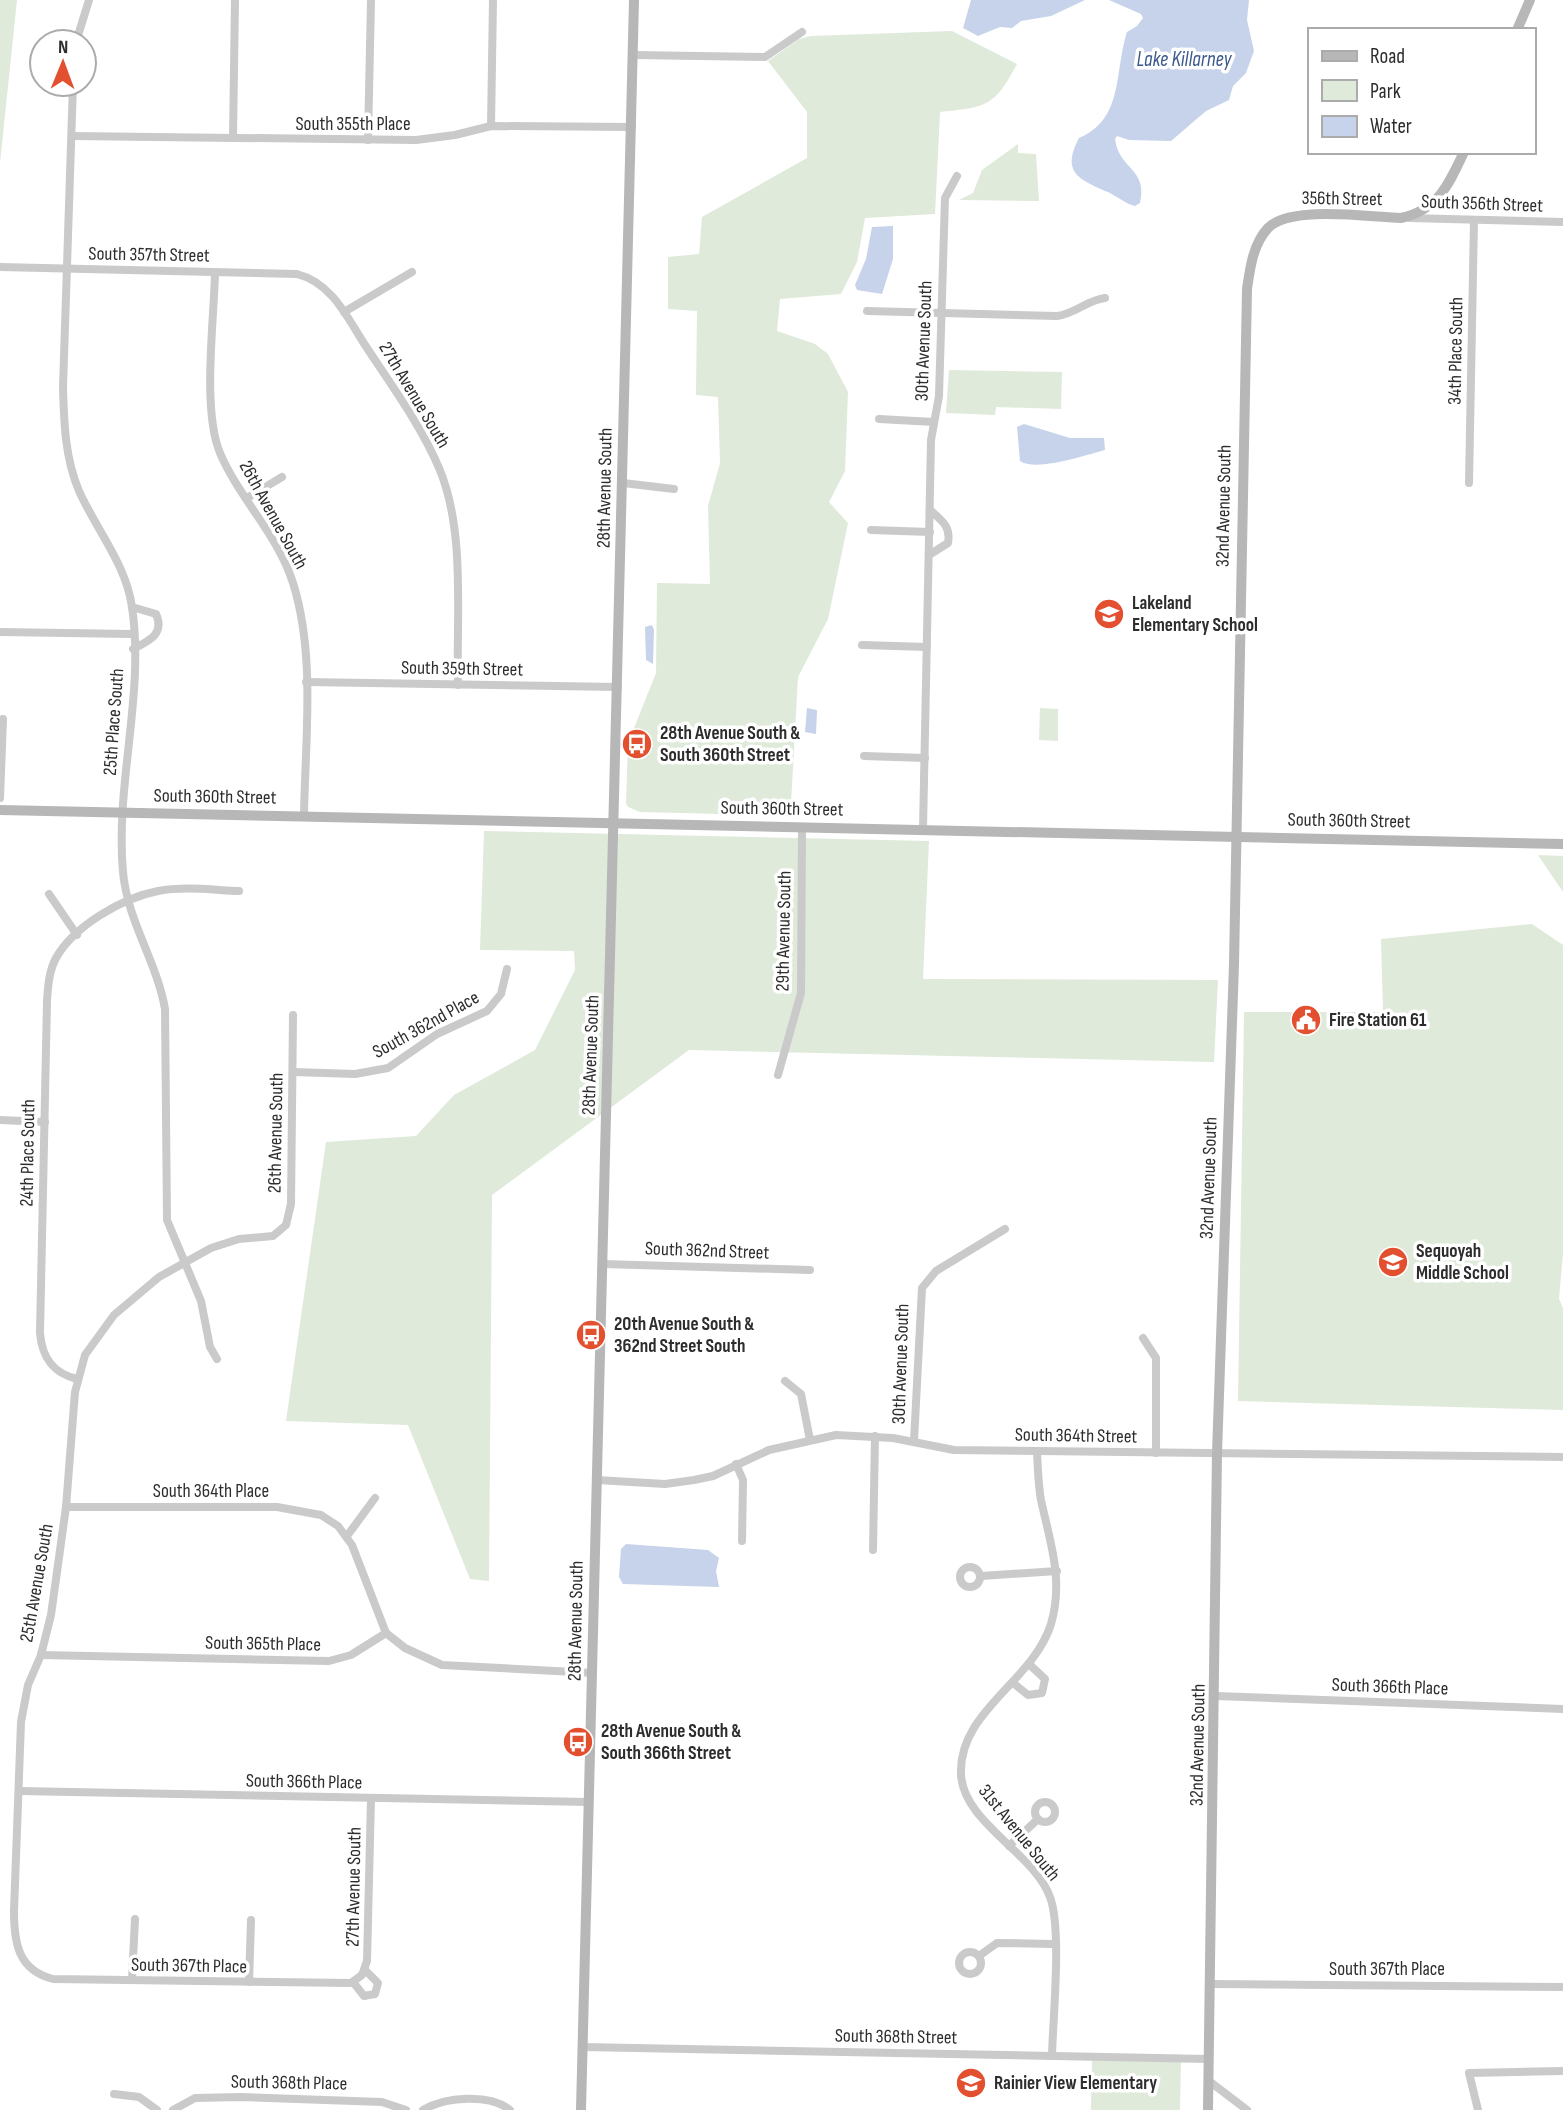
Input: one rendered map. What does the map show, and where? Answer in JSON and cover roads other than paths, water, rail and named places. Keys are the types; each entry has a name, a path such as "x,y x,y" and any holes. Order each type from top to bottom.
{"street":[{"path":"80,28 89,0"},
{"path":"233,138 235,0"},
{"path":"368,140 370,0"},
{"path":"491,125 494,0"},
{"name":"28th Avenue South","path":"581,2110 634,0"},
{"path":"1518,28 1530,0"},
{"path":"633,55 765,57 802,32"},
{"name":"25th Place South","path":"73,98 63,387 68,455 80,493 110,548 132,607 133,649 122,858 129,901 158,977 166,1009 165,1207 171,1232 201,1301 210,1347 217,1359"},
{"name":"South 355th Place","path":"72,136 368,140 436,138 491,125 632,127"},
{"path":"1401,218 1422,211 1441,196 1463,154"},
{"name":"30th Avenue South","path":"923,829 930,510 934,422 939,396 945,198 957,176"},
{"name":"356th Street","path":"1256,248 1267,229 1290,216 1401,218"},
{"name":"South 356th Street","path":"1401,218 1563,222"},
{"name":"34th Place South","path":"1469,483 1474,220"},
{"name":"32nd Avenue South","path":"1208,2110 1216,1696 1217,1453 1233,991 1246,305 1249,269 1256,248"},
{"name":"South 357th Street","path":"0,267 297,274"},
{"path":"344,312 412,272"},
{"name":"26th Avenue South","path":"215,273 213,426 222,456 293,581 298,602 306,682 304,816"},
{"name":"27th Avenue South","path":"297,274 317,282 344,312 440,470 454,527 458,685"},
{"path":"867,312 1057,316 1068,315 1105,298"},
{"path":"878,419 934,422"},
{"path":"247,498 282,477"},
{"path":"623,483 674,489"},
{"path":"929,555 948,543 949,535 948,526 930,510"},
{"path":"871,530 930,532"},
{"path":"132,607 156,614 159,625 154,637 133,649"},
{"path":"0,632 132,634"},
{"path":"862,645 927,647"},
{"name":"South 359th Street","path":"306,682 618,687"},
{"path":"0,798 3,719"},
{"path":"864,756 925,758"},
{"name":"South 360th Street","path":"0,810 1563,844"},
{"name":"29th Avenue South","path":"778,1075 801,993 802,827"},
{"name":"24th Place South","path":"77,1379 55,1369 46,1359 41,1343 48,985 57,957 89,925 129,901 164,890 239,891"},
{"path":"49,894 77,935"},
{"name":"South 362nd Place","path":"293,1072 355,1074 388,1068 437,1034 491,1008 501,994 507,969"},
{"name":"26th Avenue South","path":"265,1236 282,1230 290,1213 293,1015"},
{"path":"0,1120 45,1122"},
{"name":"30th Avenue South","path":"914,1441 922,1288 936,1271 1005,1229"},
{"name":"25th Avenue South","path":"20,1957 14,1937 13,1912 21,1722 28,1685 41,1655 53,1605 66,1507 77,1379 85,1355 107,1322 139,1292 183,1262 226,1243 265,1236"},
{"name":"South 362nd Street","path":"602,1264 810,1270"},
{"path":"1143,1338 1156,1358 1156,1453"},
{"path":"785,1381 801,1394 810,1440"},
{"name":"South 364th Street","path":"597,1480 680,1483 713,1476 769,1450 836,1436 875,1436 954,1450 1563,1457"},
{"path":"873,1550 875,1436"},
{"name":"31st Avenue South","path":"1037,1452 1040,1496 1057,1571 1052,1621 1045,1642 1030,1665 976,1724 964,1751 961,1776 969,1800 1038,1875 1049,1895 1054,1944 1052,2055"},
{"path":"736,1464 743,1480 741,1541"},
{"path":"374,1499 347,1536 363,1570 386,1633 405,1648 442,1665 593,1673"},
{"name":"South 364th Place","path":"66,1507 291,1508 321,1515 347,1536"},
{"path":"981,1576 1057,1571"},
{"name":"South 365th Place","path":"41,1655 329,1661 351,1656 386,1633"},
{"path":"1013,1684 1028,1695 1042,1693 1045,1679 1030,1665"},
{"name":"South 366th Place","path":"1216,1696 1563,1709"},
{"name":"South 366th Place","path":"19,1791 589,1802"},
{"name":"27th Avenue South","path":"353,1982 363,1996 375,1994 378,1983 364,1972 372,1799"},
{"path":"1009,1846 1038,1819"},
{"path":"132,1980 135,1919"},
{"path":"249,1982 251,1920"},
{"path":"979,1956 997,1943 1054,1944"},
{"name":"South 367th Place","path":"20,1957 33,1971 53,1979 353,1982"},
{"path":"353,1982 364,1972"},
{"name":"South 367th Place","path":"1210,1984 1563,1987"},
{"name":"South 368th Street","path":"583,2047 1208,2059"},
{"path":"1478,2110 1468,2073 1563,2071"},
{"path":"1209,2081 1247,2110"},
{"path":"114,2094 139,2097 157,2110"},
{"name":"South 368th Place","path":"173,2110 200,2098 336,2105 387,2102 406,2110"},
{"path":"424,2110 457,2100 495,2102 510,2110"}],"water":[{"path":"971,0 1085,0 1051,16 1021,21 1012,28 1000,27 978,36 963,28"},
{"name":"Lake Killarney","path":"1109,0 1249,0 1247,20 1254,51 1246,73 1233,86 1229,100 1206,111 1171,141 1129,140 1117,136 1115,139 1122,157 1140,183 1140,203 1135,206 1090,184 1076,174 1073,168 1074,150 1079,138 1093,130 1111,107 1127,32 1143,18 1141,14"},
{"path":"893,226 893,259 882,294 857,290 855,285 866,259 872,227"},
{"path":"1024,424 1070,438 1104,438 1105,450 1061,462 1027,464 1020,461 1017,427"},
{"path":"652,625 653,664 646,660 645,627"},
{"path":"807,708 817,710 816,734 805,732"},
{"path":"626,1544 708,1550 719,1558 716,1571 719,1587 623,1584 619,1577 621,1549"}],"place":[{"name":"Lakeland Elementary School","path":"1109,614"},
{"name":"28th Avenue South & South 360th Street","path":"637,744"},
{"name":"Fire Station 61","path":"1306,1020"},
{"name":"Sequoyah Middle School","path":"1393,1262"},
{"name":"20th Avenue South & 362nd Street South","path":"591,1335"},
{"name":"28th Avenue South & South 366th Street","path":"578,1742"},
{"name":"Rainier View Elementary","path":"971,2083"}]}
